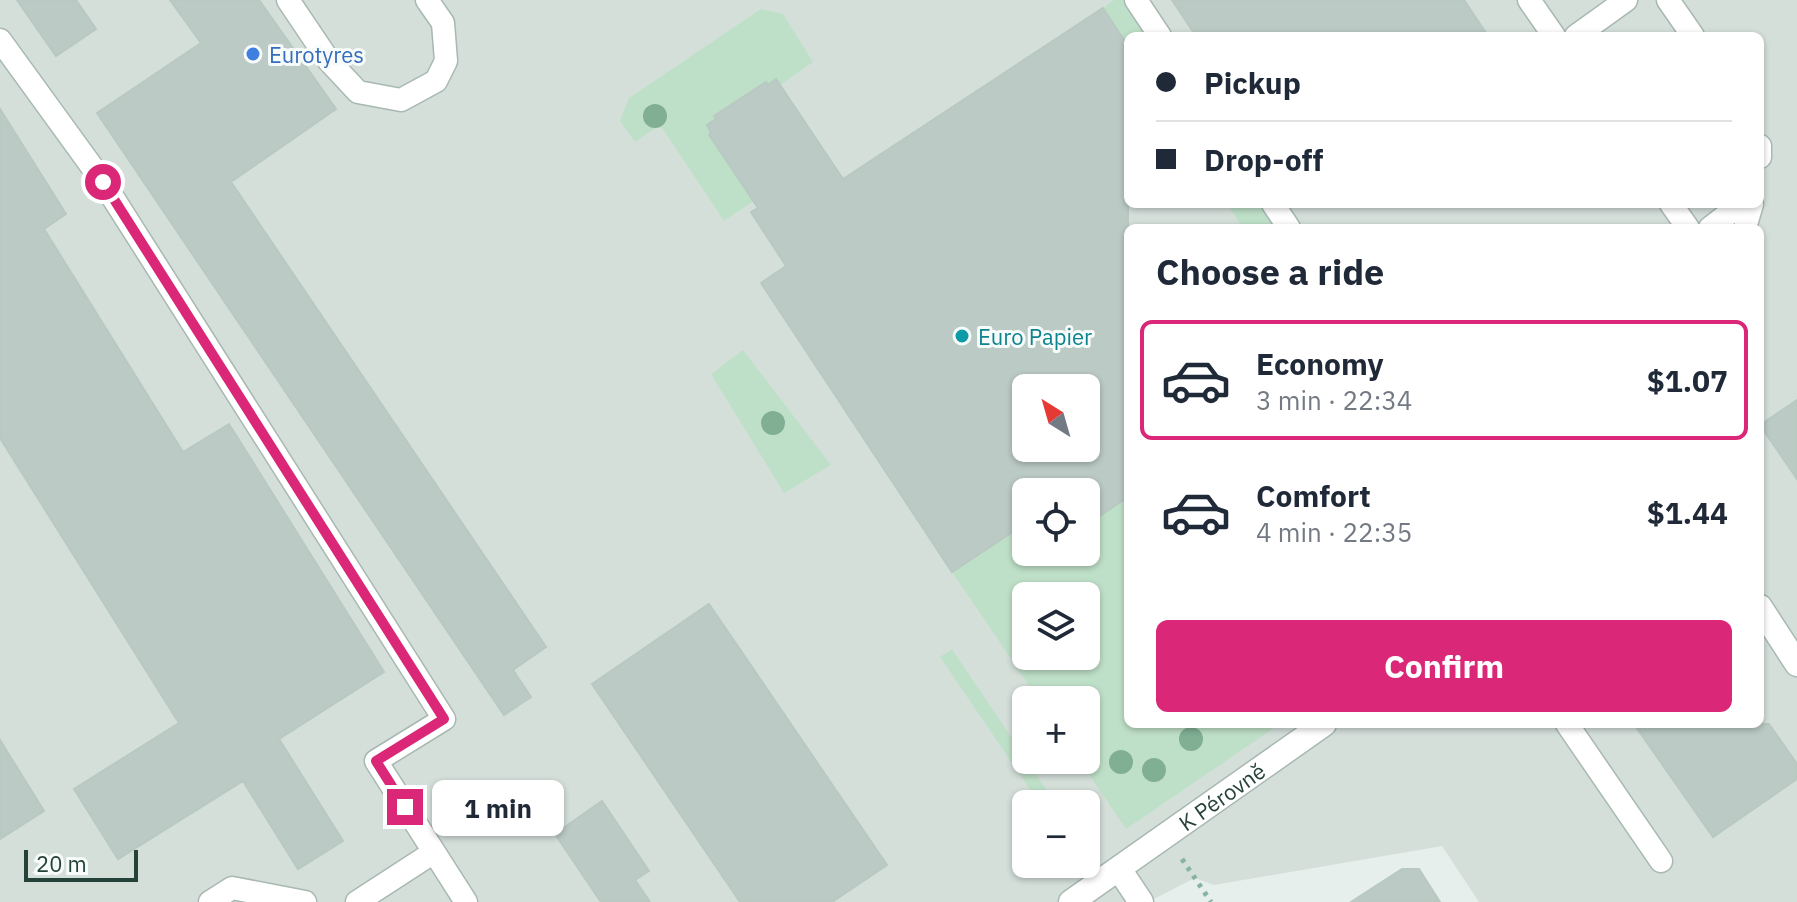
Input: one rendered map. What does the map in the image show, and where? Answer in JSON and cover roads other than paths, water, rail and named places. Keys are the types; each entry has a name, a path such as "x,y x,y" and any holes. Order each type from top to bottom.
{"street":[{"path":"1764,613 1797,664"},
{"name":"K Pérovně","path":"1071,902 1318,728"},
{"path":"1119,869 1141,902"}],"lane":[{"path":"288,0 329,61 358,92 401,100 436,81 446,61 443,23 427,0"},
{"path":"1136,0 1157,32"},
{"path":"1529,0 1551,32"},
{"path":"1582,32 1626,0"},
{"path":"1668,0 1690,32"},
{"path":"0,40 103,182 444,719 376,761 466,902"},
{"path":"1715,224 1736,208"},
{"path":"1570,728 1661,861"},
{"path":"357,902 434,852"},
{"path":"210,902 232,888 305,902"}],"place":[{"name":"Eurotyres","path":"253,54"},
{"name":"Euro Papier","path":"962,336"}]}
